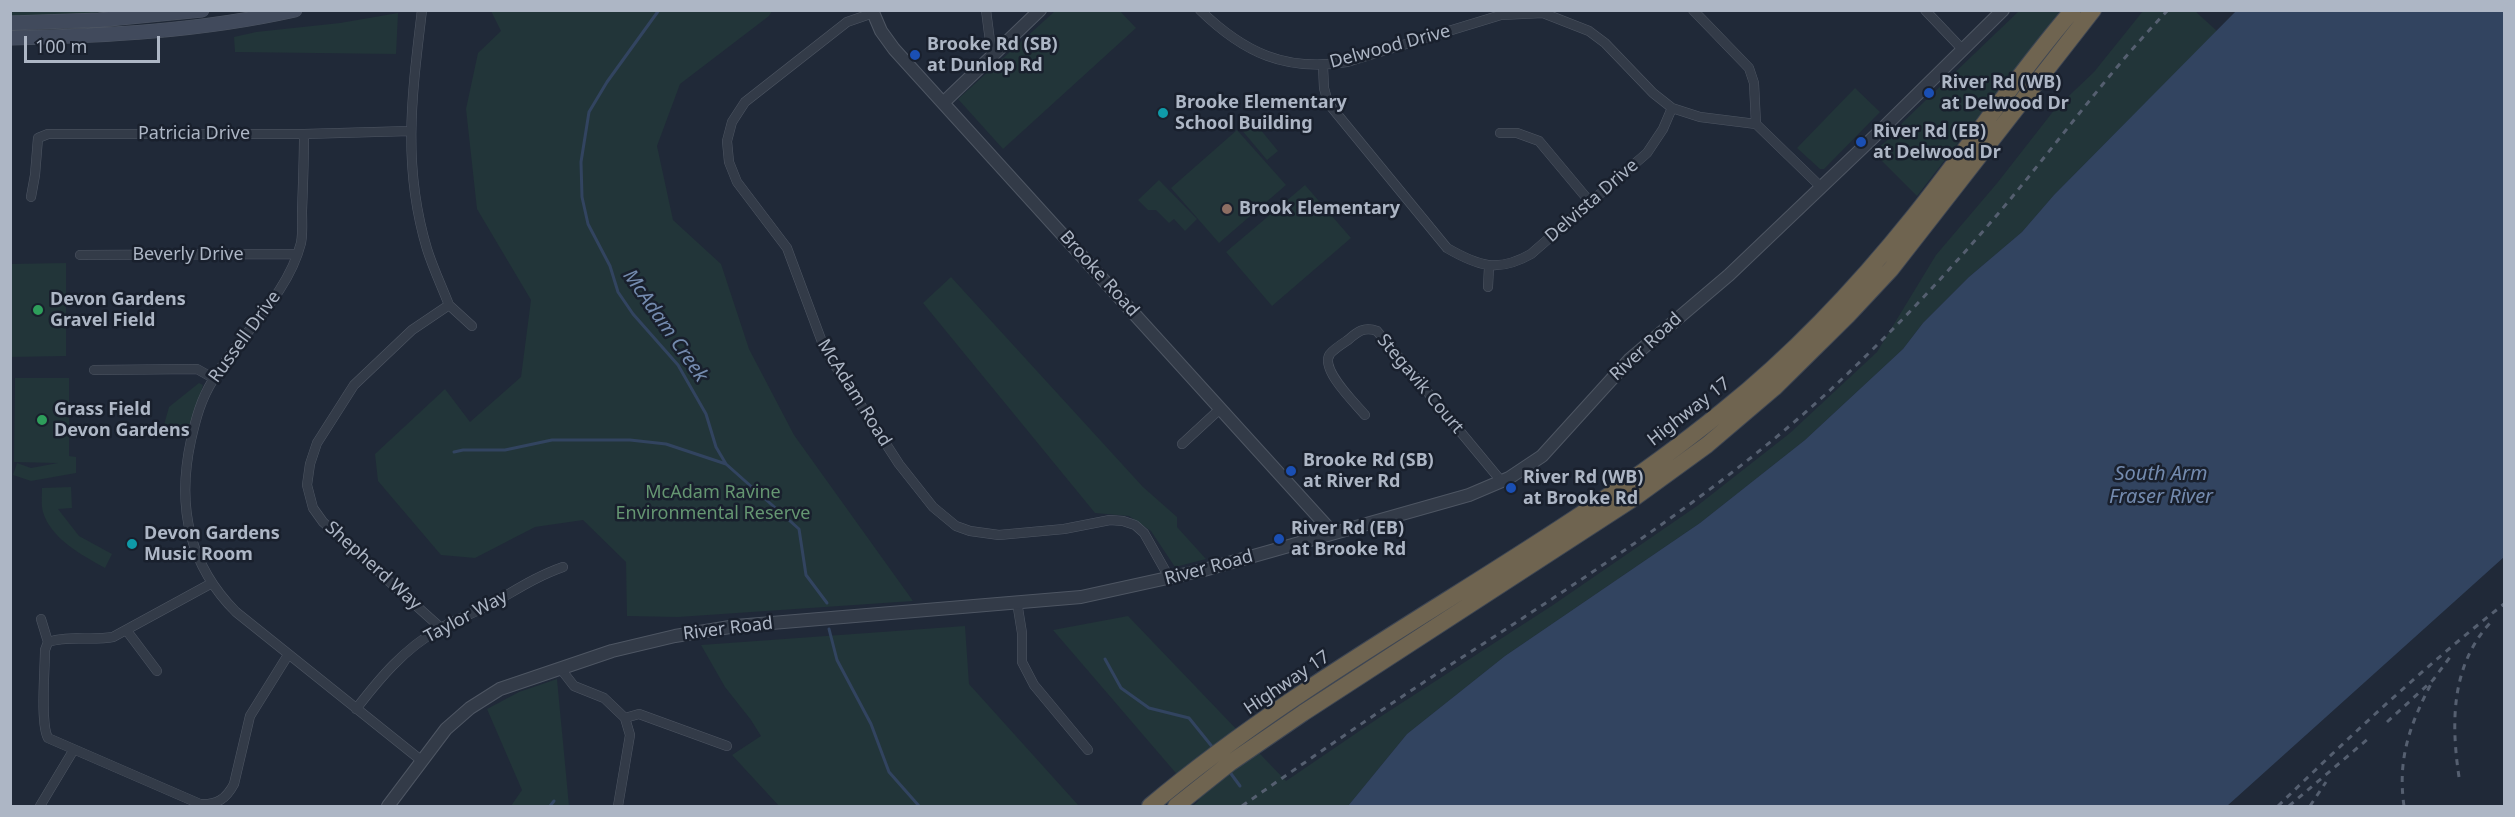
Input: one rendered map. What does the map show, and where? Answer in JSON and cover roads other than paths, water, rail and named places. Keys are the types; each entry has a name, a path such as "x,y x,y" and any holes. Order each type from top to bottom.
{"highway":[{"name":"Highway 17","path":"1150,807 1212,767 1397,632 1600,502 1681,444 1749,389 1805,338 1879,259 2073,10"},
{"name":"Highway 17","path":"1233,752 1634,498 1707,445 1774,388 1848,315 1891,268 2093,10"},
{"name":"Highway 17","path":"1176,807 1212,767"}],"main road":[{"path":"10,23 99,20 202,10"},
{"path":"10,38 99,36 188,28 295,10"}],"street":[{"path":"422,10 410,131 414,191 427,250 449,305 472,326"},
{"path":"986,10 992,57"},
{"path":"943,103 1040,10"},
{"name":"Delwood Drive","path":"1200,10 1227,35 1260,54 1281,61 1323,66 1347,62 1501,15 1543,12 1563,15 1605,43 1653,93 1672,108 1700,117 1756,124"},
{"path":"1693,10 1749,68 1754,82 1756,124 1821,187"},
{"path":"1925,10 1963,50"},
{"name":"River Road","path":"388,807 446,729 470,708 500,689 612,651 664,638 736,626 1081,597 1170,579 1470,495 1502,482 1542,456 1630,359 1729,275 2003,10"},
{"name":"Brooke Road","path":"873,12 889,42 1333,533"},
{"name":"McAdam Road","path":"873,12 847,22 745,102 732,122 727,141 729,162 736,182 777,232 787,248 825,350 899,464 933,507 956,526 970,531 999,535 1064,529 1110,520 1123,521 1135,525 1144,533 1170,579"},
{"path":"1323,66 1323,88 1328,103 1447,248 1466,260 1489,267 1488,287"},
{"name":"Delvista Drive","path":"1489,267 1508,264 1531,254 1647,153 1672,108"},
{"name":"Patricia Drive","path":"31,196 38,138 48,134 304,134 410,131"},
{"path":"1500,133 1517,133 1539,141 1590,202"},
{"name":"Russell Drive","path":"304,134 301,242 282,287 213,378 196,417 186,464 184,497 191,535 199,558 212,583 244,619 422,761"},
{"name":"Beverly Drive","path":"80,255 296,254"},
{"name":"Shepherd Way","path":"441,628 323,522 314,508 307,485 310,464 317,443 354,385 412,330 449,305"},
{"name":"Stegavik Court","path":"1365,416 1330,372 1327,360 1330,354 1358,331 1370,328 1377,331 1502,482"},
{"path":"94,370 197,369 213,378"},
{"path":"1182,444 1221,408"},
{"name":"Taylor Way","path":"356,709 390,668 424,639 441,628 472,615 543,574 563,567"},
{"path":"48,642 62,639 95,640 128,631 212,583"},
{"path":"1017,602 1022,633 1022,662 1034,685 1089,750"},
{"path":"41,619 48,642 45,650 45,733 53,742 200,804 218,802 229,794 234,784 250,716 288,655"},
{"path":"128,631 157,671"},
{"path":"560,668 574,686 604,698 625,718 630,735 618,807"},
{"path":"625,718 639,714 727,746"},
{"path":"40,807 73,751"}],"water":[{"name":"South Arm Fraser River","path":"2237,10 2504,11 2504,557 2227,806 1348,806 1407,734 1505,656 1700,523 1805,440 1903,349 1923,323 1969,277 2022,232 2054,195"}],"waterway":[{"name":"McAdam Creek","path":"659,10 607,82 589,112 581,162 582,197 588,224 610,266 618,292 633,314 678,365 706,414 716,447 726,464 799,529 806,575 827,603"},
{"path":"454,452 505,450 552,440 630,440 666,444 726,464"},
{"name":"McAdam Creek","path":"829,629 837,660 871,724 889,772 919,806"},
{"path":"1105,659 1121,688 1149,708 1189,718 1214,749"},
{"path":"1229,771 1240,786"},
{"path":"550,806 554,801"}],"railway":[{"path":"1242,806 1660,526 1746,462 1787,428 1866,356 1941,278 2001,210 2118,66 2168,10"},
{"path":"2278,806 2388,702 2504,604"},
{"path":"2459,777 2455,716 2461,676 2477,640 2490,623"},
{"path":"2387,722 2433,680 2453,653"},
{"path":"2404,806 2402,788 2404,756 2412,725 2433,680"},
{"path":"2289,806 2369,738"},
{"path":"2310,806 2326,782"}],"place":[{"name":"Brooke Rd (SB) at Dunlop Rd","path":"915,55"},
{"name":"River Rd (WB) at Delwood Dr","path":"1929,93"},
{"name":"Brooke Elementary School Building","path":"1163,113"},
{"name":"River Rd (EB) at Delwood Dr","path":"1861,142"},
{"name":"Brook Elementary","path":"1227,209"},
{"name":"Devon Gardens Gravel Field","path":"38,310"},
{"name":"Grass Field Devon Gardens","path":"42,420"},
{"name":"Brooke Rd (SB) at River Rd","path":"1291,471"},
{"name":"River Rd (WB) at Brooke Rd","path":"1511,488"},
{"name":"River Rd (EB) at Brooke Rd","path":"1279,539"},
{"name":"Devon Gardens Music Room","path":"132,544"}],"park label":[{"name":"McAdam Ravine Environmental Reserve","path":"713,503"}]}
